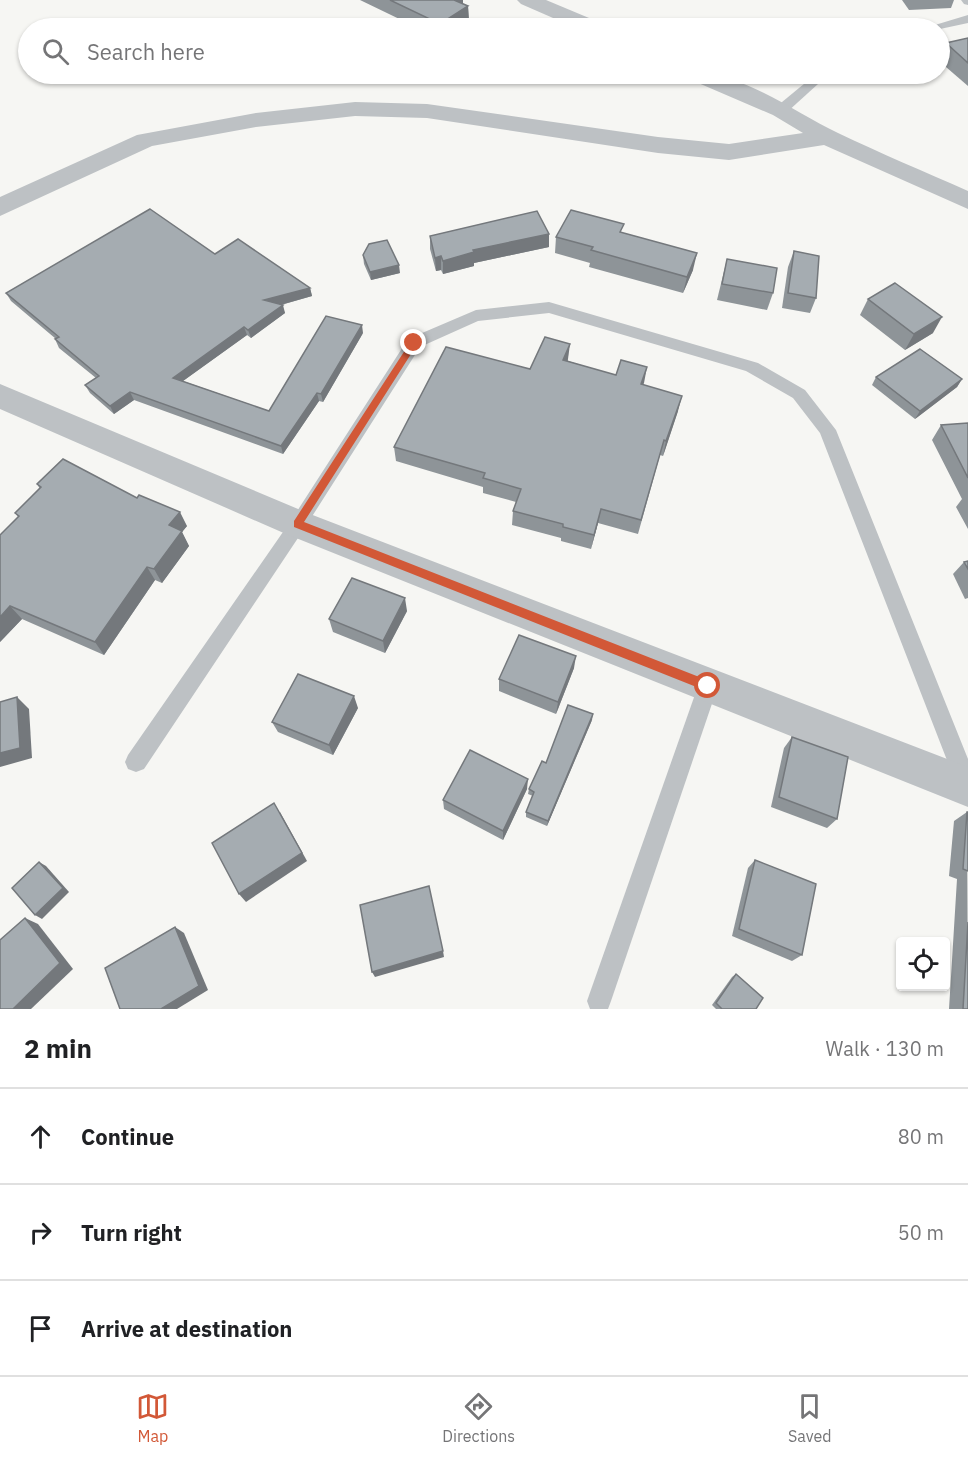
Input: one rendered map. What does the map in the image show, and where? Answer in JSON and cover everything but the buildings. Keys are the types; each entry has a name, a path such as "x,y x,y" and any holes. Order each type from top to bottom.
{"street":[{"path":"528,0 570,18"},
{"path":"720,84 781,110 827,137 968,201"},
{"path":"0,208 57,179 146,140 256,120 355,109 427,111 658,146 729,152 827,137"},
{"path":"3,403 298,524 968,787"}],"lane":[{"path":"950,23 968,19"},
{"path":"781,110 811,84"},
{"path":"136,762 298,524 414,343 476,316 549,307 752,367 799,394 827,430 968,787"},
{"path":"599,1000 708,686"}],"route":[{"path":"414,343 298,524 708,686"}]}
